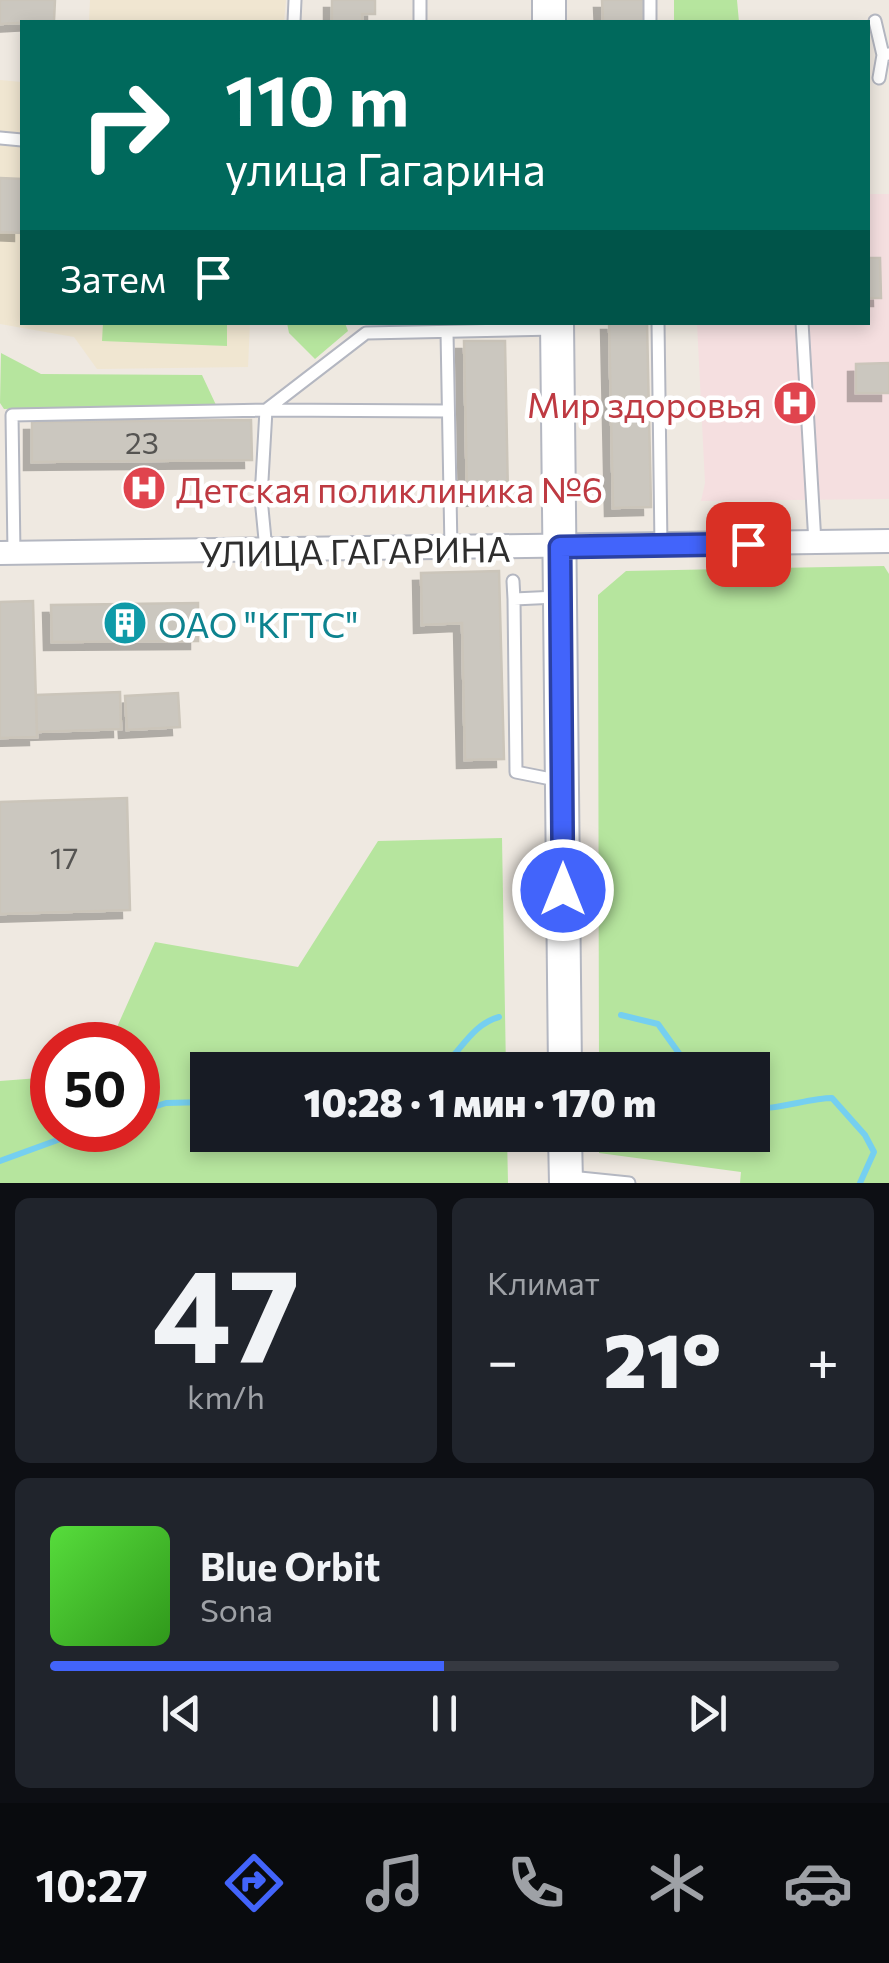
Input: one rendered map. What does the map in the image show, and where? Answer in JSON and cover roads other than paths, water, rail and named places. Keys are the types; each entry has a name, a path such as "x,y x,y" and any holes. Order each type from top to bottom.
{"main road":[{"path":"557,326 565,1052"},
{"path":"565,1152 566,1180"}],"street":[{"name":"УЛИЦА ГАГАРИНА","path":"7,553 889,541"}],"lane":[{"path":"875,21 886,54 879,78"},
{"path":"658,325 661,546"},
{"path":"802,325 815,543"},
{"path":"266,550 261,498 266,410 366,328 446,332 557,326"},
{"path":"446,332 451,549"},
{"path":"7,553 12,415 448,411"},
{"path":"513,581 516,772 562,781"},
{"path":"514,599 561,596"},
{"path":"566,1180 629,1183"}],"waterway":[{"path":"621,1015 658,1024 678,1052"},
{"path":"456,1052 481,1026 499,1017"},
{"path":"770,1108 832,1098 865,1135 874,1152 860,1183"},
{"path":"160,1105 190,1102"},
{"path":"0,1161 30,1150"}],"place":[{"name":"Мир здоровья","path":"795,403"},
{"name":"Детская поликлиника №6","path":"144,488"},
{"name":"ОАО \"КГТС\"","path":"125,623"}]}
